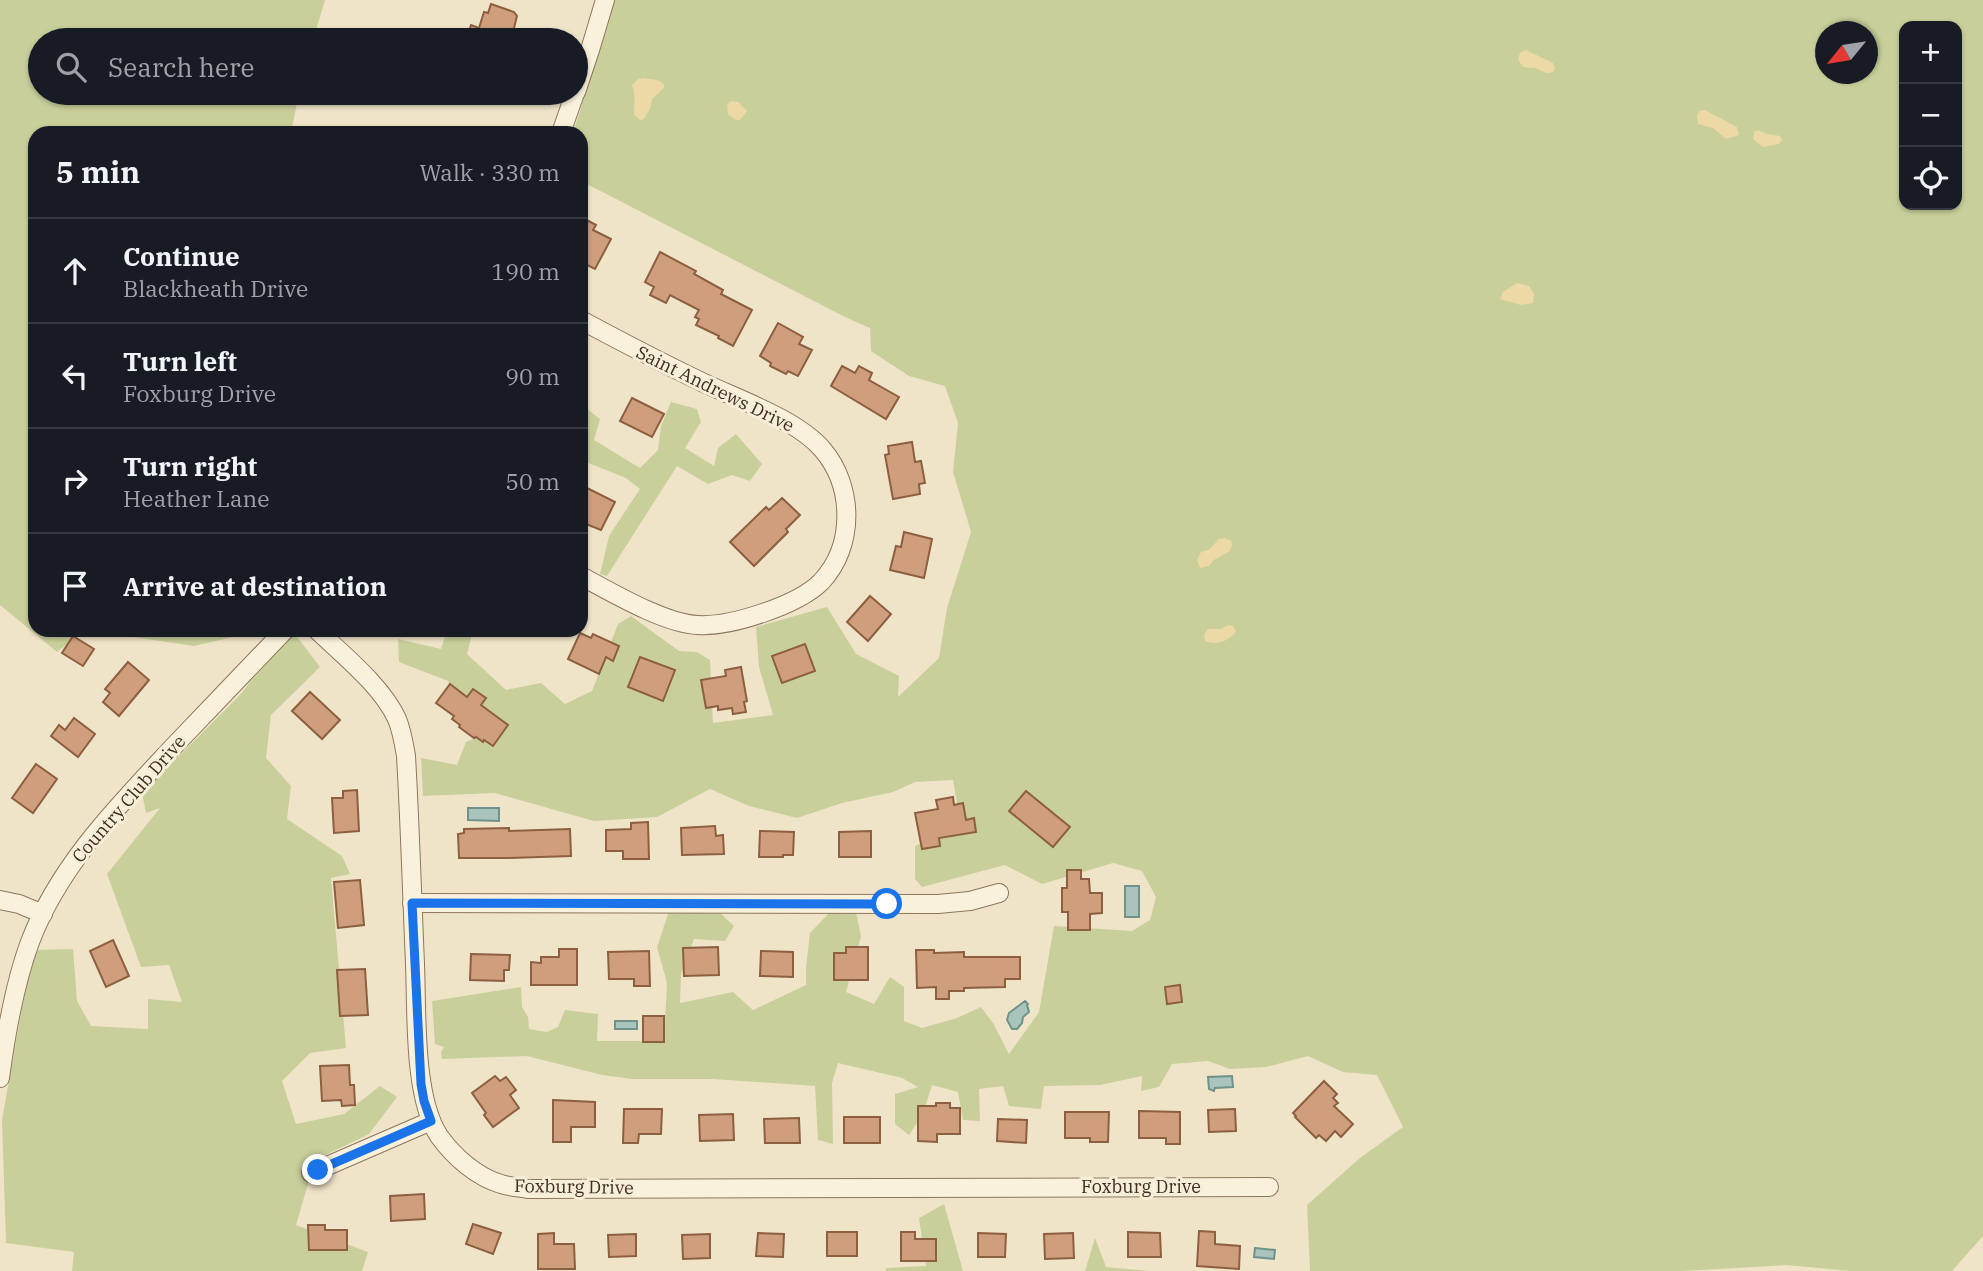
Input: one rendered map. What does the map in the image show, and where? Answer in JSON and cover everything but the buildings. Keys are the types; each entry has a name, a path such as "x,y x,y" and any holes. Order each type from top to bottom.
{"street":[{"path":"588,56 605,0"},
{"path":"564,126 571,105"},
{"name":"Saint Andrews Drive","path":"588,324 641,353 803,432 822,449 844,485 846,515 841,550 821,582 779,608 743,618 697,625 679,621 653,612 588,580"},
{"name":"Country Club Drive","path":"0,1078 16,990 30,943 65,873 94,834 278,637"},
{"name":"Foxburg Drive","path":"324,637 375,688 397,719 403,738 424,1101 439,1136 465,1164 482,1176 502,1184 528,1189 1269,1187"},
{"path":"412,903 938,904 970,901 999,893"},
{"path":"0,900 43,914"},
{"path":"311,1173 431,1121"}],"green space":[{"path":"0,0 325,0 317,28 28,28 28,105 297,105 292,126 28,126 28,628 0,605"},
{"path":"614,0 1983,0 1983,1236 1952,1271 1850,1271 1787,1265 1682,1271 1310,1271 1307,1205 1360,1158 1403,1127 1377,1075 1343,1072 1308,1056 1266,1067 1230,1069 1208,1061 1172,1064 1159,1087 1141,1091 1142,1076 1100,1085 1044,1086 1041,1109 1009,1106 1003,1086 979,1089 980,1121 963,1120 958,1092 932,1085 923,1114 909,1135 895,1124 895,1094 918,1087 902,1078 838,1063 832,1083 833,1144 818,1140 815,1086 713,1079 632,1079 602,1075 527,1056 442,1059 441,1052 444,1047 435,1044 432,1001 521,987 522,1007 528,1017 529,1029 547,1032 558,1027 565,1010 598,1014 597,1041 664,1041 667,983 657,947 669,911 718,911 734,926 725,941 694,939 681,974 680,1003 733,992 753,1010 806,985 810,933 832,910 856,912 861,936 846,992 874,1004 890,977 904,987 904,1021 922,1028 957,1018 981,1007 993,1023 1009,1054 1039,1012 1054,926 1132,931 1150,920 1156,897 1142,871 1113,863 1042,884 1005,865 922,887 915,879 915,846 961,826 953,780 915,782 893,792 842,803 797,818 749,806 710,789 657,817 594,821 495,793 423,796 421,758 457,765 466,742 492,731 448,681 399,662 398,639 441,649 445,637 471,637 467,654 506,690 541,683 565,704 592,691 618,624 631,616 679,651 697,652 710,660 713,723 773,715 759,667 756,627 827,607 856,654 899,676 898,697 939,658 947,608 971,532 953,472 958,423 945,386 909,376 871,351 870,328 588,185 588,126 575,126 582,105 588,105 588,84"},
{"path":"671,402 697,409 701,422 685,448 714,466 718,448 736,434 762,464 750,481 732,475 708,484 677,466 607,576 600,574 609,536 640,489 626,478 588,463 588,410 600,419 594,440 640,468 658,450 661,426"},
{"path":"39,637 76,637 57,652"},
{"path":"133,637 233,637 194,646"},
{"path":"292,637 297,637 320,667 271,715 266,758 291,786 287,819 342,856 350,874 331,878 346,1048 310,1053 282,1081 296,1124 344,1114 380,1086 397,1097 369,1134 315,1160 296,1225 368,1252 362,1271 72,1271 74,1252 6,1243 2,1120 35,950 73,949 77,1001 91,1026 148,1029 148,999 182,1002 169,965 141,967 107,874 160,808 146,813 142,793 239,696 269,658"},
{"path":"944,1204 963,1271 886,1271 886,1268 926,1266 919,1218"},
{"path":"1095,1238 1106,1267 1149,1271 1085,1271"}],"sand":[{"path":"1526,50 1553,63 1553,72 1546,73 1522,66 1518,59 1520,53"},
{"path":"643,78 659,81 664,88 652,99 650,109 644,119 640,120 634,115 632,85"},
{"path":"731,101 738,102 747,111 740,120 728,114 727,105"},
{"path":"1705,110 1737,127 1739,135 1726,139 1713,128 1698,124 1697,115"},
{"path":"1758,130 1780,136 1782,140 1779,144 1763,147 1753,139 1754,132"},
{"path":"1517,283 1529,286 1534,294 1533,303 1521,305 1500,299 1503,292"},
{"path":"1219,539 1231,541 1230,551 1209,566 1200,568 1197,560 1201,552 1210,549"},
{"path":"1228,625 1233,626 1236,631 1230,637 1218,643 1205,641 1204,635 1208,629 1221,629"}],"water":[{"path":"468,808 499,808 499,821 468,820"},
{"path":"1125,886 1139,886 1139,917 1125,917"},
{"path":"1025,1001 1029,1012 1017,1029 1012,1029 1007,1020 1009,1013"},
{"path":"615,1021 637,1021 637,1029 615,1029"},
{"path":"1232,1076 1233,1087 1215,1088 1214,1091 1209,1089 1208,1077"},
{"path":"1255,1248 1275,1250 1274,1259 1254,1257"}],"route":[{"path":"318,1170 431,1121 421,1084 412,903 887,904"}]}
